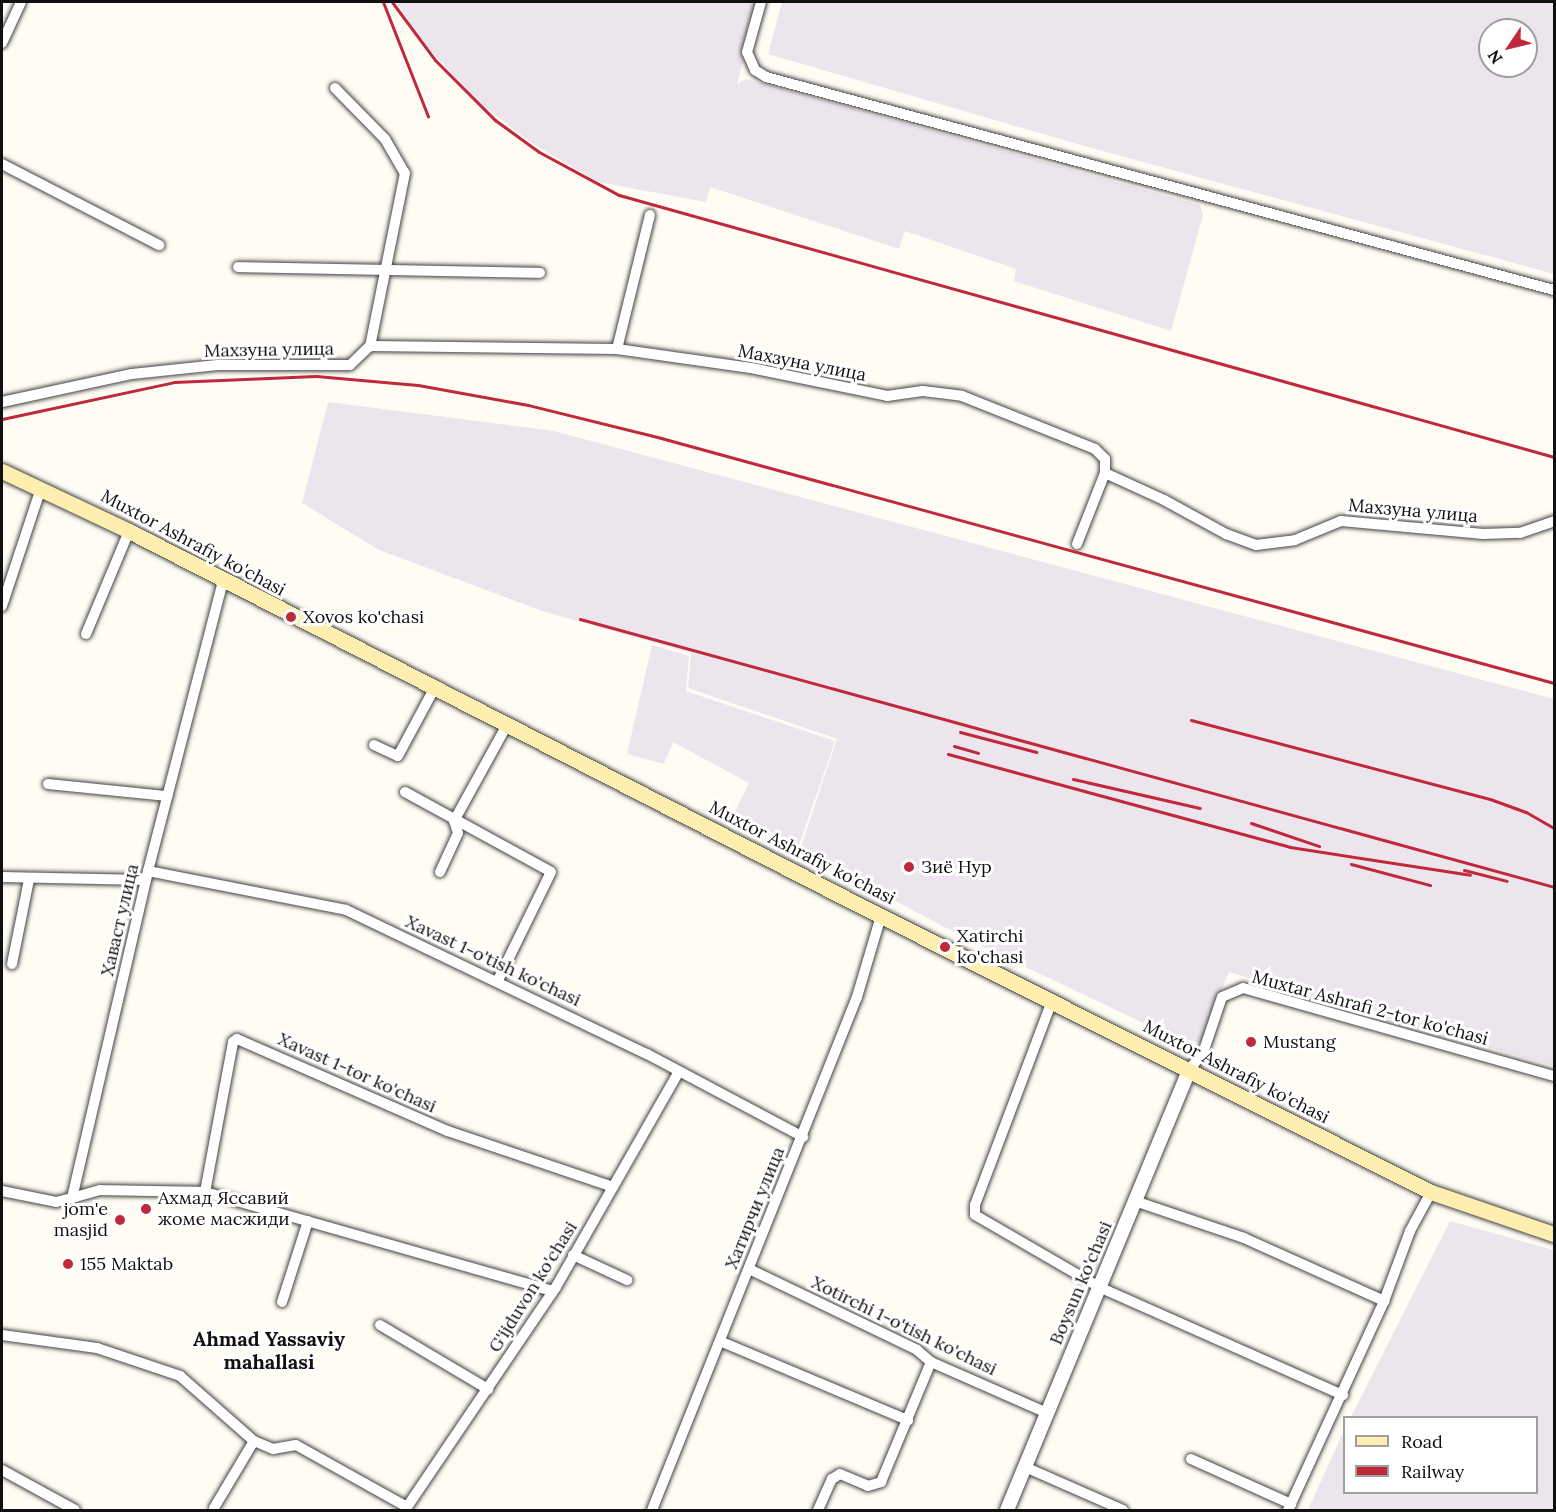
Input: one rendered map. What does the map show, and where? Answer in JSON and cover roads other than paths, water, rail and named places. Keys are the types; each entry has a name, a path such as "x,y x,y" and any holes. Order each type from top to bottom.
{"main road":[{"name":"Muxtor Ashrafiy ko'chasi","path":"2,461 41,488"},
{"name":"Muxtor Ashrafiy ko'chasi","path":"2,471 129,531 223,582 1431,1192 1554,1234"}],"street":[{"path":"2,43 21,2"},
{"path":"761,2 747,52 755,70 766,77 1554,290"},
{"path":"335,88 385,139 405,173 370,346"},
{"path":"2,164 159,245"},
{"path":"617,349 650,215"},
{"path":"238,267 540,273"},
{"name":"Махзуна улица","path":"2,402 132,374 218,365 350,365 370,346 617,349 751,368 887,396 923,391 962,396 1095,449 1105,459 1105,473 1164,500 1226,534 1256,545 1295,540 1341,521 1483,534 1520,533 1554,521"},
{"path":"1077,544 1105,473"},
{"path":"2,606 41,488"},
{"path":"86,634 129,531"},
{"name":"Хаваст улица","path":"72,1198 147,875 223,582"},
{"path":"374,745 398,756 434,689"},
{"path":"440,872 458,833 454,821 507,725"},
{"path":"48,784 167,796"},
{"path":"405,792 454,821 551,872 498,980"},
{"name":"Xavast 1-o'tish ko'chasi","path":"2,877 29,880 147,875 332,904 498,980 803,1137"},
{"path":"12,964 29,880"},
{"name":"Хатирчи улица","path":"652,1510 722,1342 748,1269 803,1137 857,997 881,916"},
{"name":"Muxtar Ashrafi 2-tor ko'chasi","path":"1189,1070 1203,1053 1222,998 1243,988 1554,1076"},
{"path":"1052,1001 975,1204 975,1215 1099,1287 1343,1395"},
{"name":"Xavast 1-tor ko'chasi","path":"205,1192 233,1042 237,1038 448,1131 613,1187"},
{"name":"Boysun ko'chasi","path":"1008,1510 1045,1412 1189,1070"},
{"name":"G'ijduvon ko'chasi","path":"406,1509 552,1292 678,1073"},
{"path":"2,1191 56,1202 99,1190 205,1192 552,1292"},
{"path":"1191,1458 1290,1507 1384,1301 1410,1231 1431,1192"},
{"path":"1135,1201 1244,1238 1384,1301"},
{"path":"282,1302 308,1221"},
{"path":"573,1255 627,1280"},
{"name":"Xotirchi 1-o'tish ko'chasi","path":"748,1269 917,1350 931,1362 1045,1412"},
{"path":"380,1325 488,1389"},
{"path":"2,1335 97,1348 180,1376 254,1441 273,1449 296,1445 406,1509"},
{"path":"722,1342 908,1420"},
{"path":"819,1510 832,1479 840,1474 868,1486 881,1482 931,1362"},
{"path":"214,1508 254,1441"},
{"path":"1025,1467 1124,1510"},
{"path":"2,1470 75,1510"}],"railway":[{"path":"383,2 428,116"},
{"path":"392,2 435,60 495,120 539,152 619,195 1554,457"},
{"path":"2,419 174,382 316,376 418,385 528,405 661,438 1554,683"},
{"path":"580,619 1554,887"},
{"path":"1191,720 1490,799 1526,812 1554,828"},
{"path":"960,732 1036,752"},
{"path":"954,746 978,753"},
{"path":"948,754 1290,847 1470,875"},
{"path":"1073,779 1200,808"},
{"path":"1251,823 1319,846"},
{"path":"1351,864 1430,885"},
{"path":"1464,870 1507,881"}],"place":[{"name":"Xovos ko'chasi","path":"291,617"},
{"name":"Зиё Нур","path":"909,867"},
{"name":"Xatirchi ko'chasi","path":"945,947"},
{"name":"Mustang","path":"1251,1042"},
{"name":"Ахмад Яссавий жоме масжиди","path":"146,1209"},
{"name":"jom'e masjid","path":"120,1220"},
{"name":"155 Maktab","path":"68,1264"}],"district":[{"name":"Ahmad Yassaviy mahallasi","path":"269,1350"}]}
